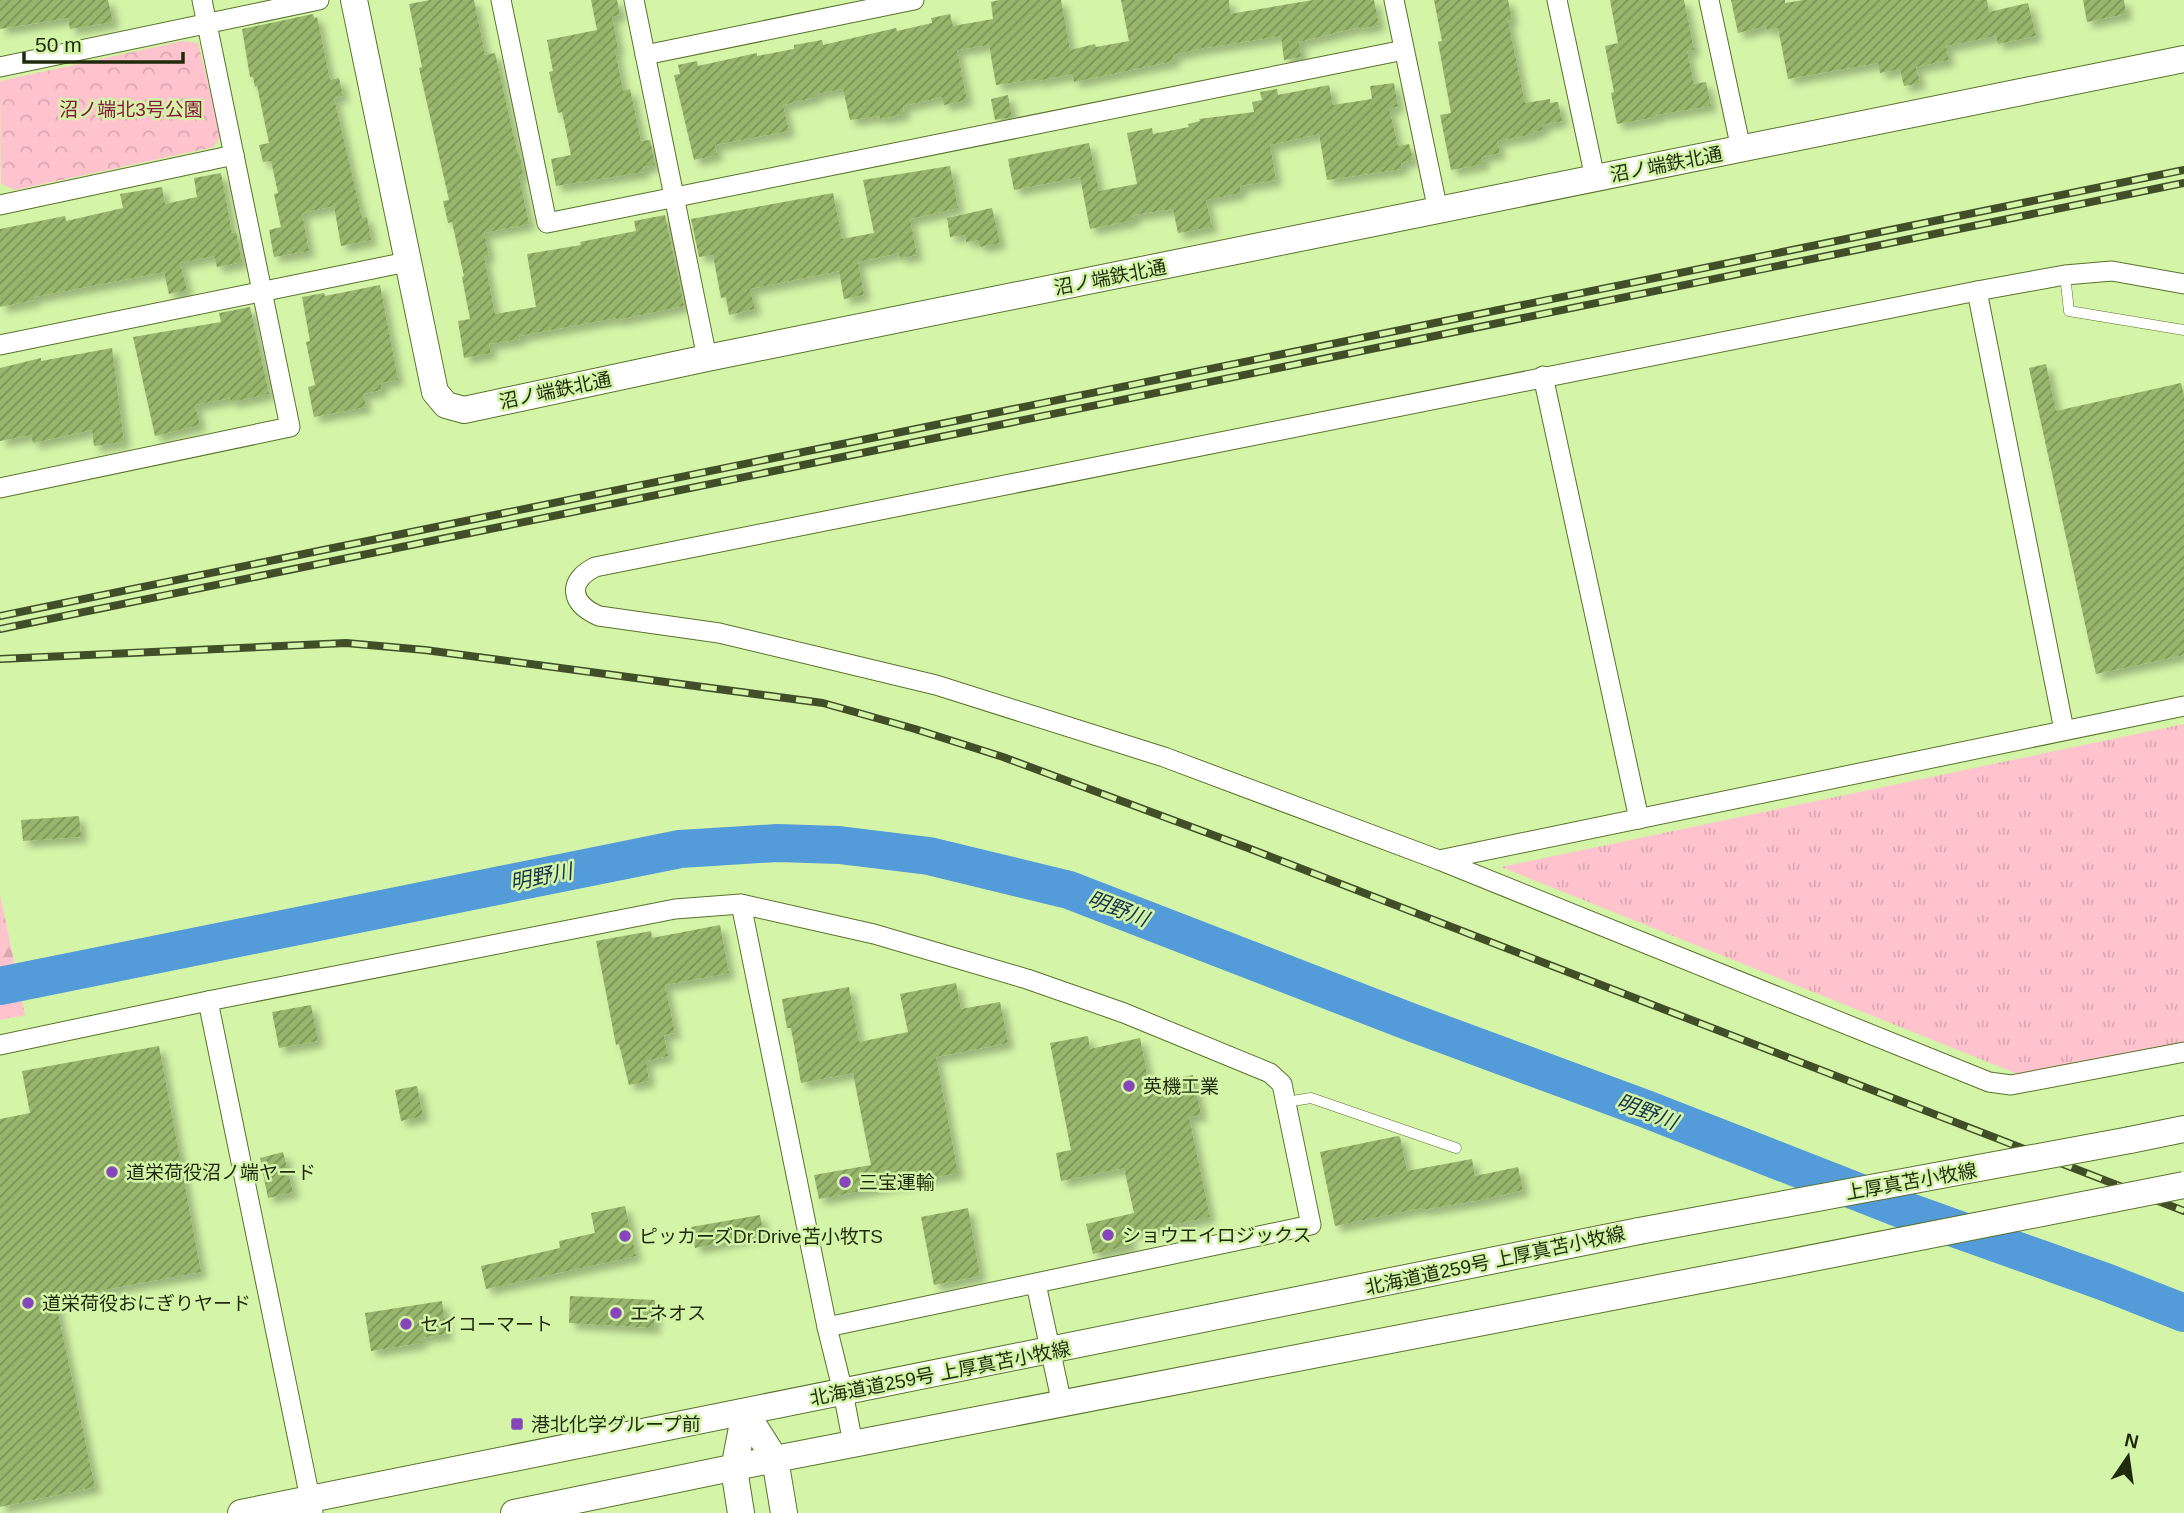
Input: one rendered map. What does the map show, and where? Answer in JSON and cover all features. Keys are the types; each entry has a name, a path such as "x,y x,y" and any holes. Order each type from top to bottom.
{"main road":[{"name":"沼ノ端鉄北通","path":"354,0 435,392 446,405 464,410 707,358 2184,59"},
{"name":"上厚真苫小牧線","path":"1639,1231 2184,1129"},
{"path":"514,1513 775,1459 2184,1185"},
{"name":"北海道道259号 上厚真苫小牧線","path":"240,1513 311,1506 745,1412 1639,1231"},
{"path":"745,1412 775,1459 784,1513"},
{"path":"741,1513 734,1469 745,1412"}],"street":[{"path":"0,488 290,426 260,292 202,0"},
{"path":"0,67 319,0"},
{"path":"501,0 547,223 1404,50"},
{"path":"634,0 707,358"},
{"path":"645,55 914,0"},
{"path":"1394,0 1438,211"},
{"path":"1557,0 1595,178"},
{"path":"1709,0 1741,149"},
{"path":"0,205 234,155"},
{"path":"0,345 407,262"},
{"path":"2184,285 2112,271 2065,275 1977,291 595,567 583,573 577,582 575,593 579,603 587,611 599,616 719,633 936,685 1164,757 1440,860 1989,1082 2011,1085 2184,1052"},
{"path":"1977,291 2064,730"},
{"path":"1543,376 1640,818"},
{"path":"1440,860 2184,706"},
{"path":"741,904 853,1444"},
{"path":"0,1045 675,909 741,904 874,934 1027,979 1124,1013 1270,1073 1282,1084 1311,1225 827,1327"},
{"path":"208,1001 311,1506"},
{"path":"1036,1284 1062,1404"}],"lane":[{"path":"2065,275 2068,311 2184,330"},
{"path":"1286,1102 1311,1098 1456,1148"}],"green space":[{"name":"沼ノ端北3号公園","path":"183,41 198,43 221,135 214,147 15,190 1,184 0,81"},
{"path":"2184,724 2184,1045 2025,1077 1501,867"},
{"path":"0,894 25,1015 0,1020"}],"building":[{"path":"0,0 108,0 113,22 70,29 68,18 0,29"},
{"path":"430,0 474,0 485,55 495,53 520,155 523,175 519,176 529,224 484,233 489,255 484,257 495,314 536,307 527,254 581,245 580,242 636,231 634,221 665,215 684,306 519,336 520,339 489,344 491,353 464,358 458,321 470,319 462,277 464,276 452,222 448,223 443,201 449,200 419,68 422,67 409,4"},
{"path":"591,0 617,0 620,15 612,17 623,91 630,89 641,141 650,140 655,165 643,167 644,172 556,186 551,159 571,155 562,112 558,113 549,72 553,71 547,40 597,30"},
{"path":"1061,0 1070,50 1095,44 1096,47 1129,41 1121,0 1229,0 1230,14 1313,0 1374,0 1379,25 1359,27 1299,42 1301,57 1284,60 1281,36 1198,49 1173,55 1174,61 1074,82 1072,74 996,85 989,45 957,50 967,100 944,105 942,97 903,106 904,114 880,119 880,116 850,120 843,89 816,94 816,97 783,105 789,131 715,145 717,155 694,160 674,75 680,74 678,65 697,61 698,66 757,53 757,56 822,40 823,45 896,28 897,31 932,23 931,18 950,14 953,26 993,19 991,2"},
{"path":"1434,0 1508,0 1512,20 1508,21 1525,103 1550,99 1550,103 1558,102 1562,121 1542,125 1543,130 1533,132 1534,134 1497,141 1500,153 1482,157 1484,164 1451,170 1440,115 1451,113 1438,42 1442,41"},
{"path":"1610,0 1684,0 1694,50 1687,51 1694,84 1706,82 1711,106 1617,124 1605,46 1618,43"},
{"path":"1731,0 1785,0 1785,3 1803,0 1987,0 1989,12 2028,3 2036,36 1998,44 1996,36 1946,46 1949,60 1916,67 1920,83 1904,86 1900,69 1880,73 1878,63 1788,79 1778,28 1767,30 1766,26 1738,33"},
{"path":"2083,0 2124,0 2126,14 2087,22"},
{"path":"313,14 314,18 317,17 330,80 339,78 343,96 334,98 362,218 367,217 371,240 341,246 334,206 302,213 309,251 274,257 269,230 281,227 274,194 278,193 271,161 263,162 259,145 269,143 257,86 255,87 253,77 250,77 242,29"},
{"path":"1394,83 1398,107 1389,108 1398,146 1409,144 1413,160 1401,163 1402,169 1327,180 1319,134 1270,145 1276,180 1240,186 1241,193 1206,200 1212,227 1178,233 1173,209 1133,215 1134,220 1090,229 1080,177 1014,190 1008,159 1089,143 1099,191 1137,184 1127,133 1152,128 1153,134 1189,127 1188,124 1200,121 1199,119 1254,112 1252,102 1262,100 1260,92 1277,89 1278,95 1329,85 1333,105 1372,99 1370,86"},
{"path":"1008,95 1012,117 995,120 991,99"},
{"path":"950,166 958,208 910,219 917,255 900,258 899,253 858,262 864,295 844,299 839,271 750,289 755,309 729,315 726,297 721,298 713,255 699,257 691,219 833,193 842,239 874,233 863,180"},
{"path":"221,173 232,233 236,232 242,262 217,267 214,256 180,263 187,290 169,294 164,272 34,297 35,300 0,307 0,229 65,216 66,221 123,208 120,194 162,187 165,204 197,197 194,178"},
{"path":"992,208 1000,243 980,247 978,240 966,242 965,235 950,237 947,218"},
{"path":"380,285 398,380 381,383 382,390 363,394 366,407 314,417 308,387 315,385 306,342 310,341 302,297 324,293 325,296"},
{"path":"250,307 269,394 231,402 230,398 195,405 200,425 155,436 133,337 221,322 219,313"},
{"path":"112,348 124,442 94,446 92,430 33,443 31,435 0,441 0,368 41,358 41,361"},
{"path":"2046,364 2056,411 2181,383 2184,396 2184,655 2096,674 2029,368"},
{"path":"79,816 81,837 23,841 21,820"},
{"path":"720,925 729,973 665,985 675,1033 664,1035 668,1056 646,1061 649,1081 629,1085 619,1044 616,1045 596,941 651,931 652,938"},
{"path":"956,983 961,1009 1000,1002 1008,1043 936,1057 958,1173 819,1199 814,1175 871,1165 853,1073 801,1083 791,1028 787,1028 782,999 849,987 859,1042 908,1032 900,994"},
{"path":"311,1005 318,1041 279,1048 272,1012"},
{"path":"1088,1036 1090,1049 1140,1038 1149,1083 1193,1075 1201,1115 1189,1117 1210,1217 1128,1234 1131,1245 1093,1254 1086,1224 1134,1213 1124,1168 1061,1181 1056,1153 1071,1150 1050,1043"},
{"path":"159,1046 201,1272 55,1299 95,1487 0,1507 0,1119 30,1113 22,1071"},
{"path":"417,1086 423,1116 401,1121 395,1090"},
{"path":"1398,1136 1407,1171 1472,1159 1475,1176 1518,1167 1523,1190 1335,1226 1320,1152"},
{"path":"283,1152 293,1192 268,1198 260,1158"},
{"path":"625,1206 636,1256 486,1289 481,1266 560,1248 559,1241 595,1233 591,1213"},
{"path":"968,1208 980,1276 934,1285 921,1217"},
{"path":"760,1215 764,1234 695,1248 691,1227"},
{"path":"570,1296 655,1300 654,1328 569,1323"},
{"name":"セイコーマート","path":"442,1301 447,1334 420,1338 421,1343 371,1351 365,1313"}],"waterway":[{"name":"明野川","path":"0,986 680,849 777,843 839,845 929,856 1069,890 1909,1212 2184,1313"}],"railway":[{"path":"0,616 2184,170"},
{"path":"0,629 2184,183"},
{"path":"0,659 346,643 425,650 823,703 1003,757 1248,848 2184,1211"}],"place":[{"name":"英機工業","path":"1129,1086"},
{"name":"道栄荷役沼ノ端ヤード","path":"112,1172"},
{"name":"三宝運輸","path":"845,1182"},
{"name":"ショウエイロジックス","path":"1108,1235"},
{"name":"ピッカーズDr.Drive苫小牧TS","path":"625,1236"},
{"name":"道栄荷役おにぎりヤード","path":"28,1303"},
{"name":"エネオス","path":"616,1313"},
{"name":"セイコーマート","path":"406,1324"},
{"name":"港北化学グループ前","path":"517,1424"}]}
